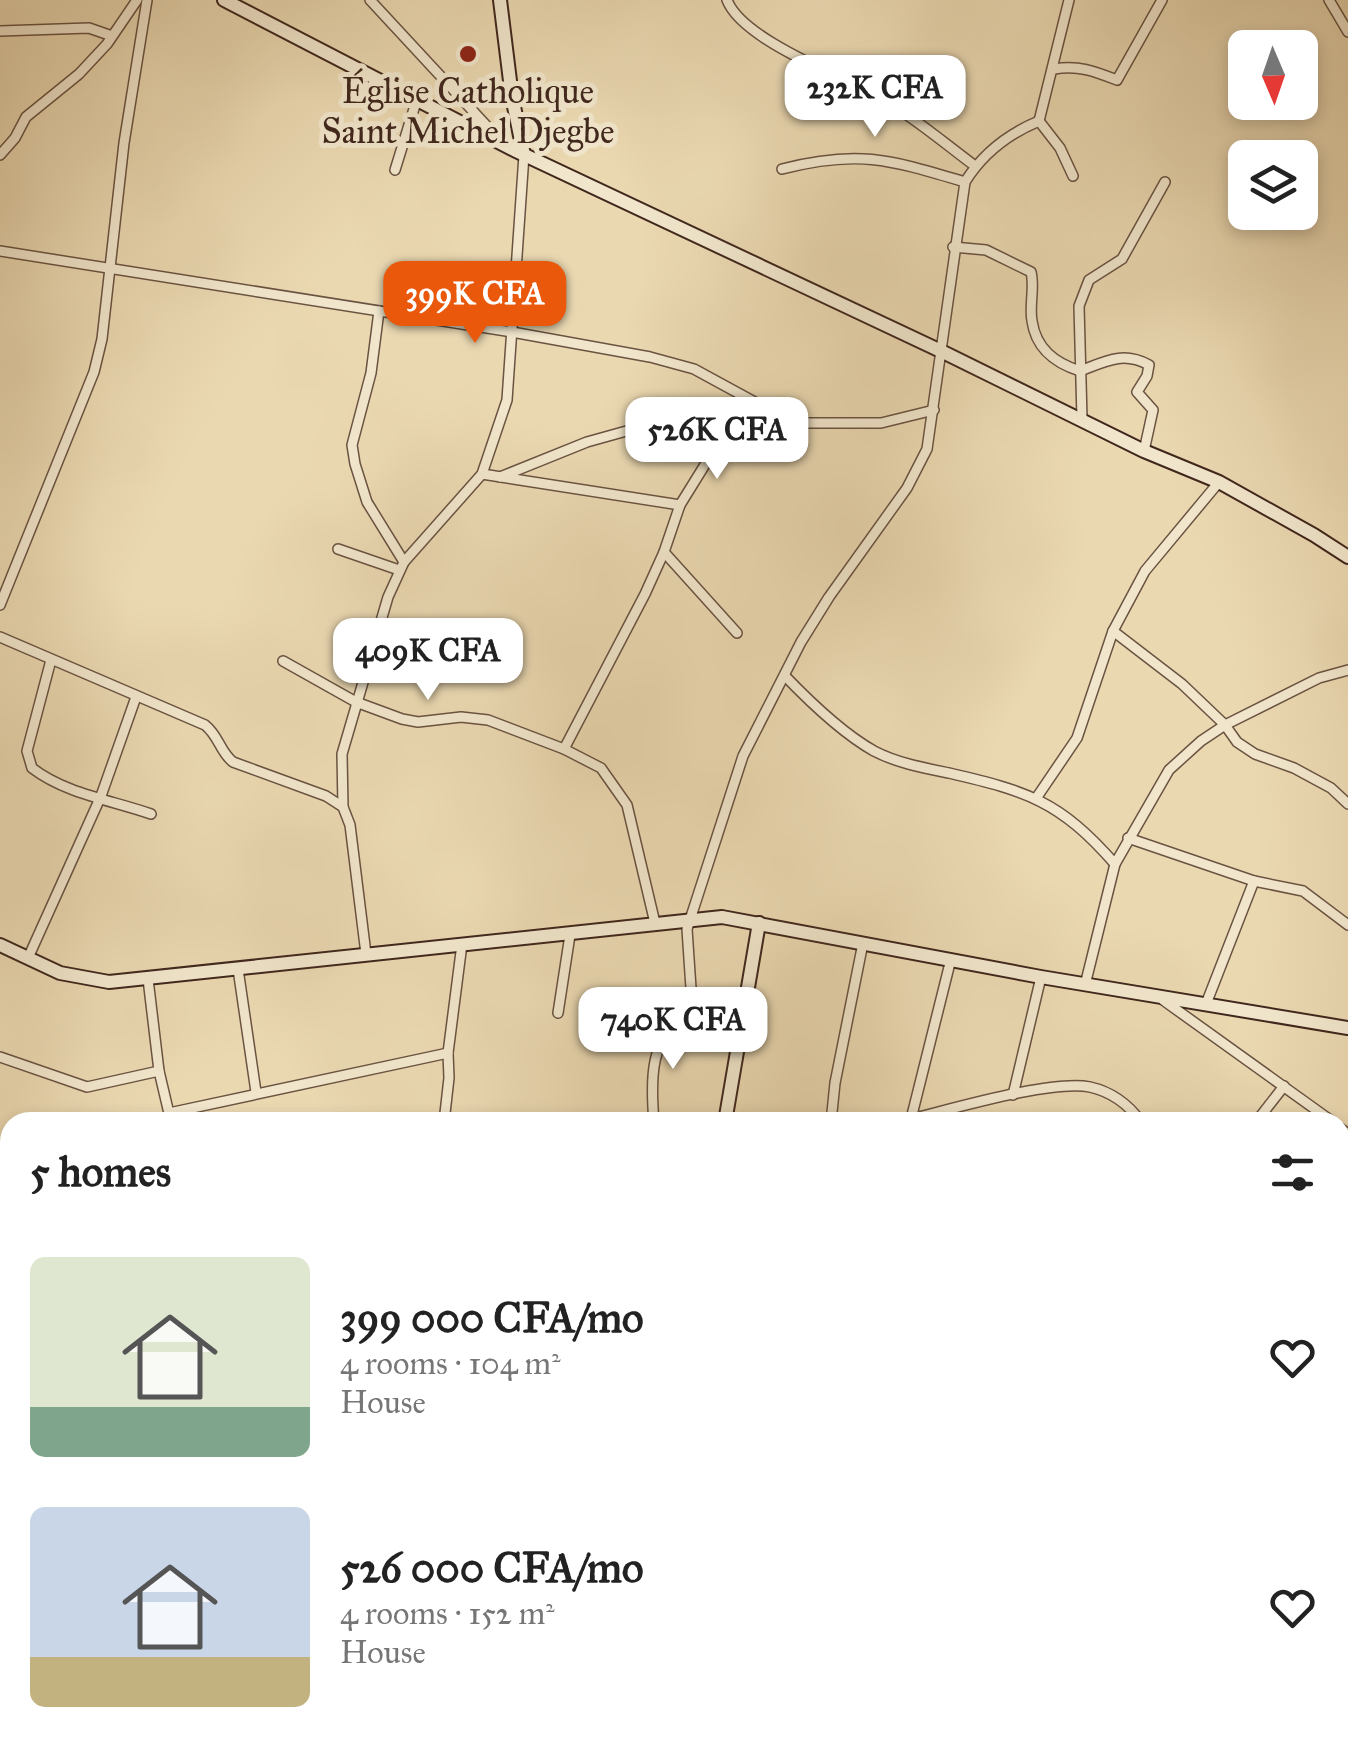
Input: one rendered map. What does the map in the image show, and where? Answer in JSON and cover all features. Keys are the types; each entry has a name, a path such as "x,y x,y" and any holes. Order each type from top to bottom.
{"street":[{"path":"0,155 15,138 26,116 79,74 138,0"},
{"path":"0,605 94,372 147,0"},
{"path":"224,0 524,154 1144,451 1219,482 1314,534 1348,558"},
{"path":"370,0 504,144"},
{"path":"366,954 350,825 342,806 342,754 402,566 482,474 510,386 524,154 500,0"},
{"path":"727,0 742,23 803,60 883,100 975,166"},
{"path":"1039,121 1068,0"},
{"path":"1054,69 1092,69 1117,80 1162,0"},
{"path":"1329,0 1348,32"},
{"path":"0,31 89,28 112,36"},
{"path":"395,170 417,100"},
{"path":"693,1018 687,933 743,756 828,597 907,488 927,449 965,182 975,166 1013,132 1039,121"},
{"path":"1039,121 1060,148 1073,176"},
{"path":"782,170 848,156 898,162 965,182"},
{"path":"1082,419 1079,306 1089,280 1122,259 1165,182"},
{"path":"953,247 986,250 1031,272 1032,321 1041,346 1061,365 1080,372 1108,360 1133,356 1149,364 1148,376 1137,392 1153,410 1144,451"},
{"path":"0,251 512,332 678,364 710,377 743,403 804,425 882,423 934,410"},
{"path":"378,311 371,372 352,445 367,502 402,566"},
{"path":"500,477 587,442 743,403"},
{"path":"564,749 664,552 680,505 743,403"},
{"path":"482,474 680,505"},
{"path":"1037,798 1077,738 1113,631 1145,571 1219,482"},
{"path":"338,549 402,566"},
{"path":"664,552 737,633"},
{"path":"1113,631 1182,684 1237,742 1331,788 1348,804"},
{"path":"0,637 204,725 214,732 232,762 326,796 342,806"},
{"path":"51,660 29,738 28,760 41,774 73,791 151,814"},
{"path":"283,660 356,702 418,722 461,717 488,720 564,749 601,768 623,796 630,814 655,923"},
{"path":"1085,985 1115,864 1169,770 1225,725 1319,678 1348,670"},
{"path":"785,676 874,751 906,764 1012,788 1037,798 1086,830 1115,864"},
{"path":"28,958 100,796 136,697"},
{"path":"1128,838 1302,892 1348,925"},
{"path":"1206,1004 1254,880"},
{"path":"0,945 85,980 109,982 722,917 1041,978 1348,1028"},
{"path":"726,1112 759,923"},
{"path":"558,1013 570,935"},
{"path":"832,1112 862,943"},
{"path":"445,1112 462,944"},
{"path":"913,1112 951,959"},
{"path":"238,969 256,1092"},
{"path":"1014,1095 1041,978"},
{"path":"148,980 159,1071 169,1112"},
{"path":"1160,998 1319,1112"},
{"path":"654,1112 652,1080 658,1049 675,1028 693,1018 742,1018"},
{"path":"190,1112 256,1092 448,1052"},
{"path":"0,1057 88,1087 159,1071"},
{"path":"941,1112 1069,1086 1089,1087 1113,1096 1130,1112"},
{"path":"1264,1112 1284,1086"}],"place":[{"name":"Église Catholique Saint Michel Djegbe","path":"468,54"}]}
